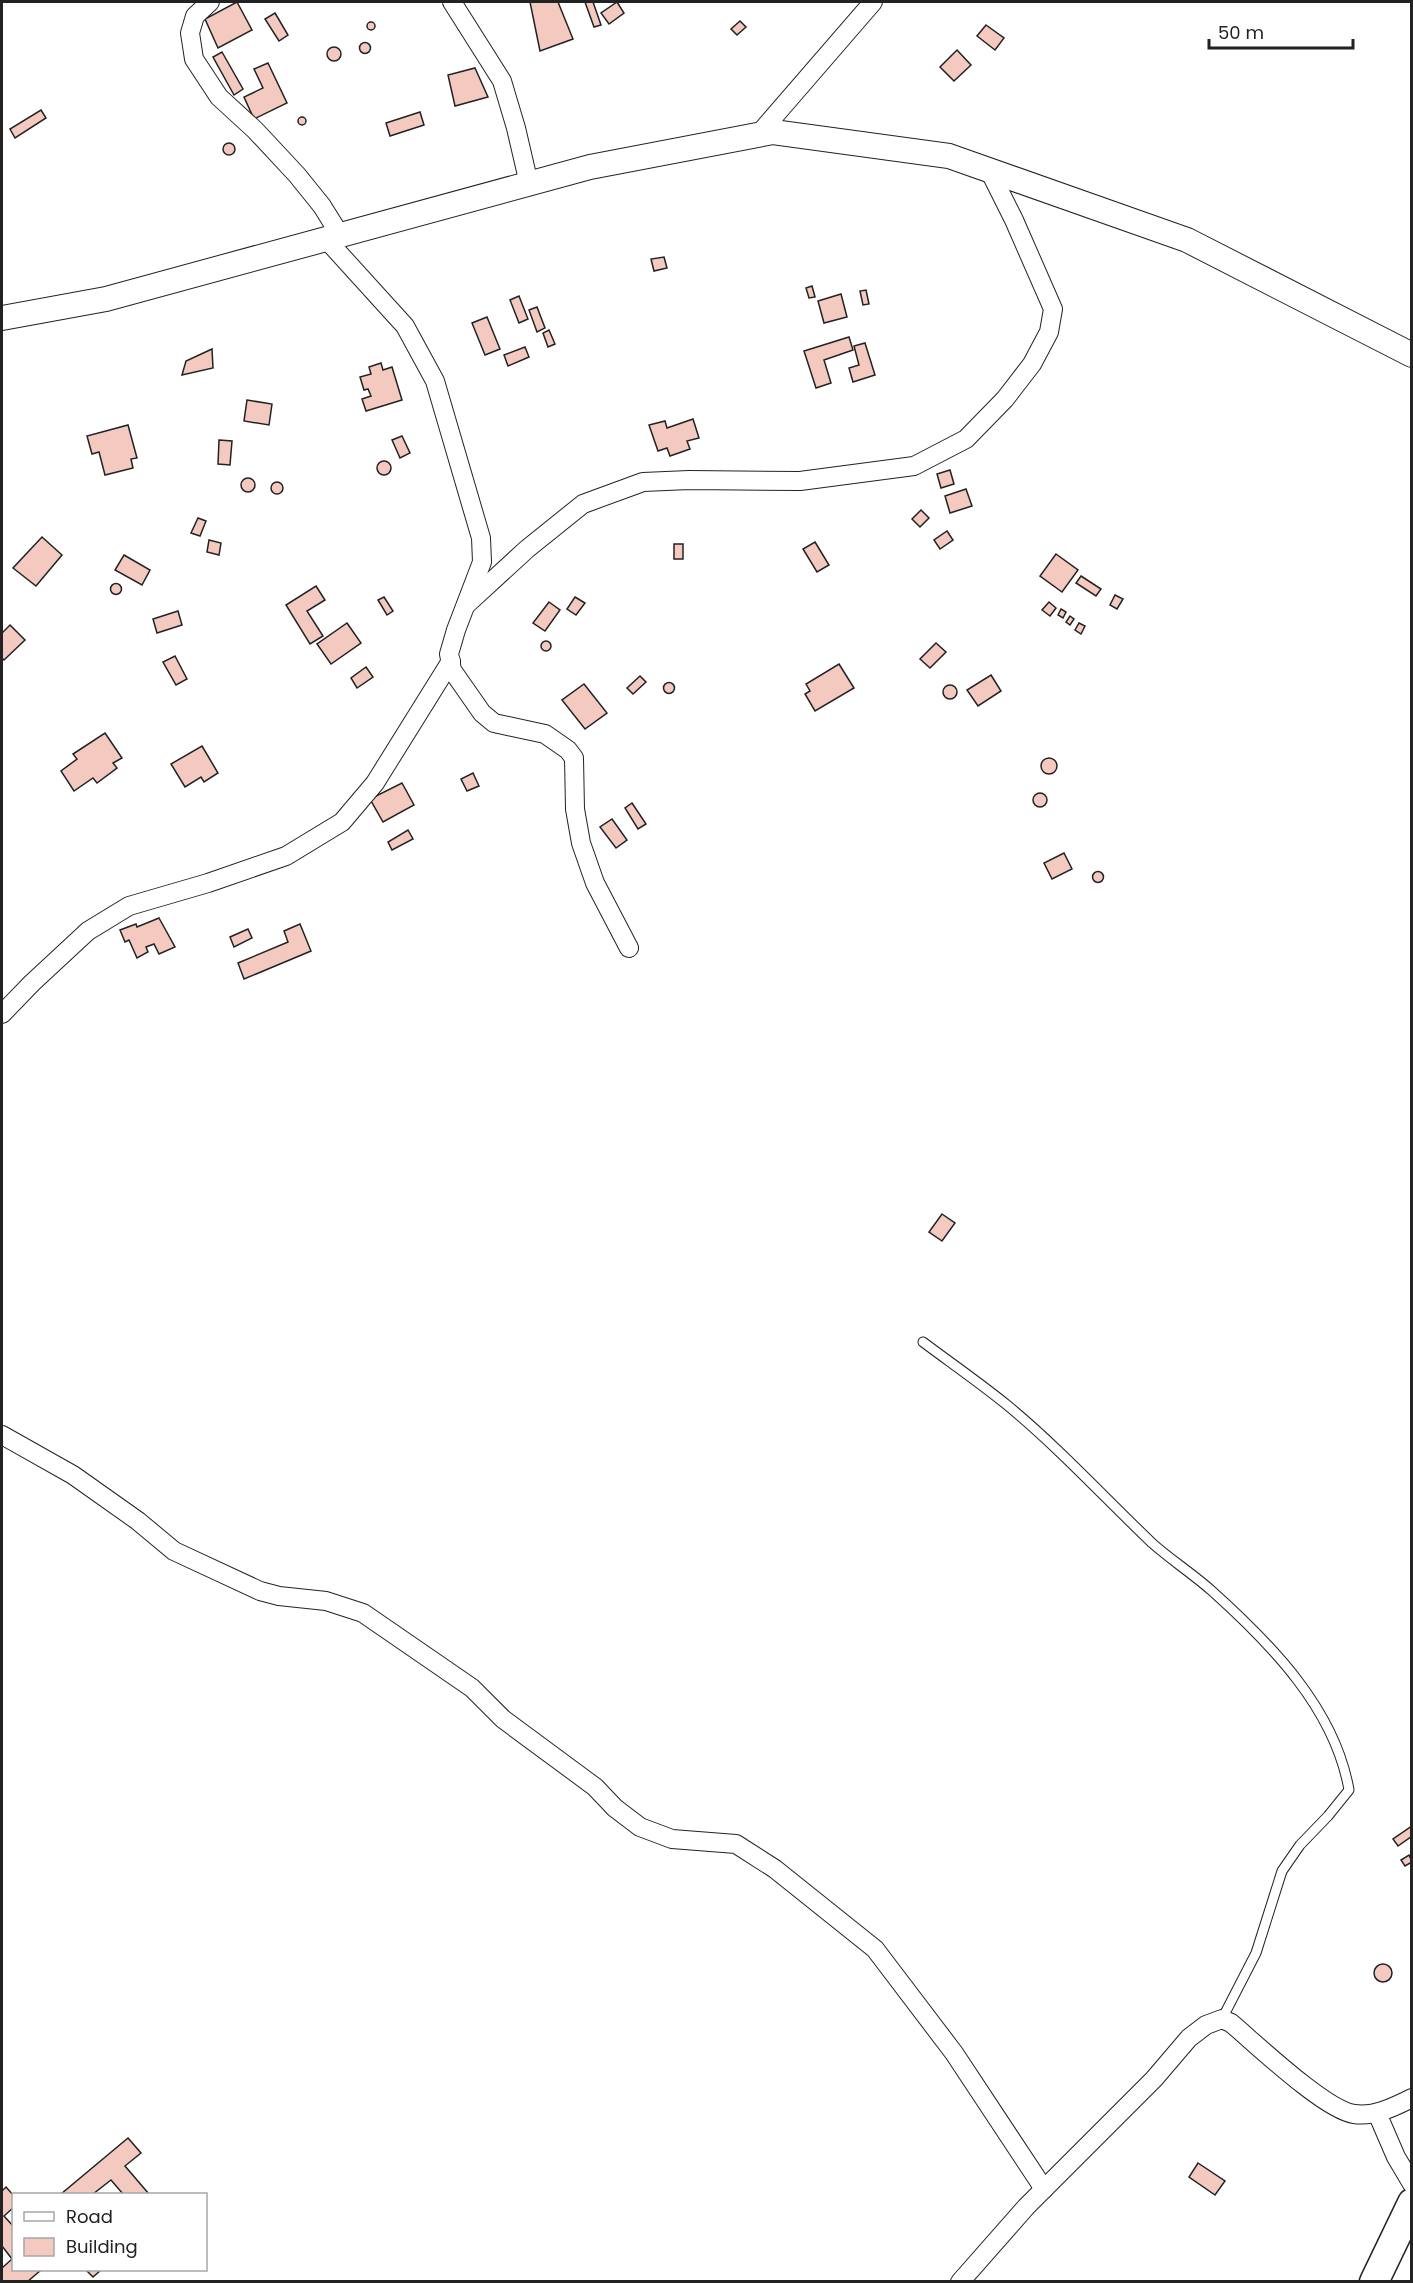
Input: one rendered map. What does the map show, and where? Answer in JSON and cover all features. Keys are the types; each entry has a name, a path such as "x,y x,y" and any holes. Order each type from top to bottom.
{"highway":[{"path":"1374,2282 1412,2202"}],"main road":[{"path":"2,318 106,299 590,167 773,132 949,156 1187,240 1412,355"}],"street":[{"path":"210,2 195,15 190,33 194,59 219,97 255,130 297,175 321,206 333,237 405,326 435,381 482,538 482,561 449,654 452,670 482,713 494,723 545,734 568,750 574,758 575,809 581,843 595,884 629,948"},
{"path":"452,2 502,81 529,184"},
{"path":"759,135 873,2"},
{"path":"466,605 527,549 583,504 643,482 689,480 800,482 915,466 966,439 1005,399 1032,364 1049,332 1053,309 989,170"},
{"path":"2,1014 88,931 129,906 208,883 286,856 342,822 375,783 451,661"},
{"path":"2,1435 73,1475 138,1521 174,1551 261,1591 279,1596 326,1601 363,1613 472,1688 503,1719 595,1787 615,1808 640,1827 672,1839 736,1844 775,1869 875,1948 954,2053 1044,2189"},
{"path":"960,2282 1044,2189 1154,2079 1189,2038 1206,2025 1222,2019 1232,2023 1309,2089 1352,2114 1377,2113 1412,2098"},
{"path":"1377,2113 1396,2157 1412,2184"}],"lane":[{"path":"923,1342 1007,1405 1154,1545 1211,1591 1256,1633 1291,1673 1327,1722 1345,1765 1349,1790 1300,1845 1282,1871 1256,1953 1222,2019"}],"building":[{"path":"237,2 252,30 218,48 205,19"},
{"path":"530,2 558,2 573,39 540,51"},
{"path":"585,2 593,2 601,25 594,27"},
{"path":"617,2 624,13 609,24 601,13"},
{"path":"275,13 288,35 279,41 265,19"},
{"path":"740,21 746,27 737,35 731,29"},
{"path":"371,22 375,26 371,30 367,26"},
{"path":"986,25 1004,38 995,50 977,36"},
{"path":"365,42 371,48 365,54 359,48"},
{"path":"334,47 339,49 341,54 339,59 334,61 329,59 327,54 329,49"},
{"path":"957,50 971,65 954,81 940,67"},
{"path":"222,52 243,89 234,95 213,57"},
{"path":"268,63 287,103 254,119 244,97 263,88 254,69"},
{"path":"475,68 488,97 455,106 448,75"},
{"path":"41,110 46,118 15,138 10,129"},
{"path":"420,112 424,125 390,136 386,123"},
{"path":"302,117 306,121 302,125 298,121"},
{"path":"231,143 235,149 231,155 227,155 223,147"},
{"path":"664,257 667,268 654,271 651,259"},
{"path":"812,286 815,297 809,298 806,288"},
{"path":"866,290 869,304 863,305 860,291"},
{"path":"841,294 847,317 824,323 818,301"},
{"path":"519,296 528,319 519,323 510,300"},
{"path":"537,307 545,328 537,332 529,310"},
{"path":"487,317 500,349 485,355 472,323"},
{"path":"549,330 555,344 548,347 543,333"},
{"path":"849,337 853,350 824,360 831,383 816,388 804,351"},
{"path":"865,343 875,375 853,382 849,368 859,365 854,346"},
{"path":"525,347 529,357 508,366 504,355"},
{"path":"212,349 213,368 182,375 186,361"},
{"path":"381,363 383,370 392,367 402,400 366,411 362,399 371,396 368,389 364,390 360,377 371,374 369,367"},
{"path":"247,400 272,404 269,425 244,421"},
{"path":"693,419 699,438 687,441 690,449 670,456 667,448 658,451 649,425 665,421 667,428"},
{"path":"128,425 137,458 131,459 133,468 105,475 99,452 92,454 87,436"},
{"path":"402,436 410,453 400,458 392,440"},
{"path":"219,440 232,441 230,465 218,464"},
{"path":"384,461 389,463 391,468 389,473 384,475 379,473 377,468 379,463"},
{"path":"950,470 954,484 941,488 937,474"},
{"path":"245,478 251,478 255,485 251,492 245,492 241,488 241,482"},
{"path":"279,482 283,488 279,494 275,494 271,486"},
{"path":"966,489 972,506 950,513 945,496"},
{"path":"921,510 929,518 920,527 912,519"},
{"path":"198,518 206,521 200,536 191,533"},
{"path":"947,531 953,540 940,549 934,540"},
{"path":"42,537 62,555 36,586 13,568"},
{"path":"209,540 221,543 219,555 207,552"},
{"path":"815,542 829,565 817,572 803,549"},
{"path":"674,544 683,544 683,559 674,559"},
{"path":"1056,554 1078,570 1062,592 1040,576"},
{"path":"124,555 150,570 142,585 115,570"},
{"path":"1081,576 1101,589 1096,596 1076,583"},
{"path":"116,584 120,585 120,593 116,594 112,593 111,589 112,585"},
{"path":"316,586 325,600 307,611 323,636 310,644 286,605"},
{"path":"1115,595 1123,599 1117,609 1110,605"},
{"path":"384,597 393,611 387,615 378,600"},
{"path":"575,597 585,603 576,615 567,609"},
{"path":"549,602 560,610 545,631 533,623"},
{"path":"1049,602 1056,608 1050,616 1042,610"},
{"path":"1061,609 1066,612 1063,618 1058,615"},
{"path":"178,611 182,625 157,633 153,619"},
{"path":"1070,616 1074,619 1070,625 1066,622"},
{"path":"347,623 361,643 331,664 317,644"},
{"path":"1079,623 1085,626 1081,634 1075,630"},
{"path":"10,625 25,640 4,660 2,658 2,633"},
{"path":"546,641 550,642 550,650 546,651 542,650 541,646 542,642"},
{"path":"936,643 946,652 930,668 920,659"},
{"path":"175,656 187,679 176,685 163,662"},
{"path":"839,664 854,688 815,711 805,694 810,691 806,684"},
{"path":"366,667 373,677 357,688 351,678"},
{"path":"991,675 1001,691 978,706 967,690"},
{"path":"640,676 646,682 633,694 627,688"},
{"path":"669,682 675,688 669,694 663,688"},
{"path":"584,684 607,713 585,729 562,700"},
{"path":"950,685 955,687 957,692 955,697 950,699 945,697 943,692 945,687"},
{"path":"105,733 122,758 113,763 117,768 97,783 93,778 74,791 61,771 77,759 73,754"},
{"path":"202,746 218,773 204,782 201,777 185,787 171,764"},
{"path":"1049,758 1057,766 1049,774 1041,766"},
{"path":"473,773 479,786 467,791 461,779"},
{"path":"402,783 414,805 383,822 370,799"},
{"path":"1037,793 1043,793 1047,800 1043,807 1037,807 1033,803 1033,797"},
{"path":"632,803 646,824 638,829 625,808"},
{"path":"612,819 627,840 616,848 600,827"},
{"path":"408,830 413,839 392,850 388,842"},
{"path":"1064,853 1072,869 1052,879 1044,863"},
{"path":"1098,872 1102,873 1102,881 1098,882 1094,881 1093,877 1094,873"},
{"path":"159,918 175,947 159,954 154,944 146,947 148,952 137,958 129,940 125,942 120,930 136,924 137,927"},
{"path":"300,924 311,951 244,979 238,963 288,942 284,931"},
{"path":"248,929 252,938 234,947 230,937"},
{"path":"942,1214 955,1223 942,1241 929,1232"},
{"path":"1412,1826 1412,1836 1398,1846 1393,1839"},
{"path":"1409,1855 1412,1862 1405,1866 1401,1860"},
{"path":"1383,1964 1389,1967 1392,1973 1389,1979 1383,1982 1377,1979 1374,1973 1377,1967"},
{"path":"128,2138 141,2153 125,2166 148,2193 122,2193 111,2180 94,2193 62,2193"},
{"path":"1198,2163 1225,2181 1215,2195 1189,2177"},
{"path":"6,2187 12,2194 12,2209 4,2216 12,2225 12,2259 2,2246 2,2191"},
{"path":"12,2259 12,2271 40,2271 27,2282 2,2282 2,2268"},
{"path":"87,2271 100,2271 93,2277"}]}
